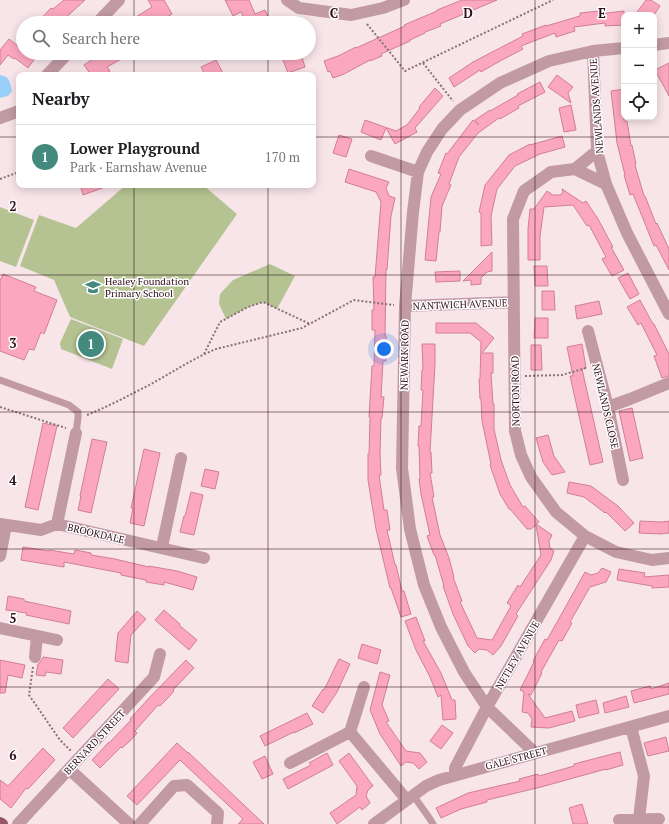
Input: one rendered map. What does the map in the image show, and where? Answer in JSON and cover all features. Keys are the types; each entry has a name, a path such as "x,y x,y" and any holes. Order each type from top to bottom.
{"street":[{"path":"104,16 119,0"},
{"path":"287,0 299,8 351,15 383,8 404,0"},
{"path":"657,45 669,43"},
{"name":"NEWARK ROAD","path":"535,753 487,707 464,672 441,627 424,585 410,528 402,468 406,306 413,212 418,172 427,152 442,128 460,110 500,83 549,61 593,51 621,48"},
{"name":"NEWLANDS AVENUE","path":"593,51 597,151 606,184 627,234 669,314"},
{"path":"50,72 61,60"},
{"path":"0,118 16,112"},
{"path":"597,151 575,169 606,184"},
{"path":"371,156 418,172"},
{"name":"NORTON ROAD","path":"575,169 551,172 524,191 513,219 515,431 521,455 531,477 556,512 585,536 616,552 652,560 669,558"},
{"name":"NANTWICH AVENUE","path":"406,306 514,302"},
{"name":"NEWLANDS CLOSE","path":"588,331 608,407 623,480"},
{"path":"608,407 669,383"},
{"path":"57,524 76,432"},
{"path":"162,547 181,458"},
{"name":"BROOKDALE","path":"0,556 3,524 41,530 57,524 162,547 204,558"},
{"name":"NETLEY AVENUE","path":"455,775 455,768 487,707 585,536"},
{"path":"0,628 57,640"},
{"path":"34,657 37,636"},
{"name":"BERNARD STREET","path":"18,824 154,677 160,654"},
{"path":"290,763 350,732 364,687"},
{"name":"GALE STREET","path":"374,824 426,786 439,780 669,716"},
{"path":"631,726 644,776 639,819"},
{"path":"350,732 410,798"},
{"path":"70,769 129,824"},
{"path":"140,824 174,786 187,785 218,813 217,824"},
{"path":"619,820 659,819"}],"lane":[{"path":"0,380 69,405 78,412 76,432"},
{"path":"410,798 430,818 433,824"}],"path":[{"path":"362,12 364,20 405,71 553,0"},
{"path":"423,63 460,110"},
{"path":"0,179 16,173"},
{"path":"85,416 152,384 204,354 216,349 302,328 354,300 406,306"},
{"path":"204,354 220,322 248,307 263,302 310,324"},
{"path":"515,376 562,375 597,365"},
{"path":"0,407 76,432"},
{"path":"34,657 29,695 60,740"}],"green space":[{"path":"123,188 207,188 237,214 144,346 70,317 54,280 20,266 39,215 76,228"},
{"path":"0,207 34,220 16,267 0,261"},
{"path":"270,264 295,276 277,309 263,302 248,307 226,319 219,304 220,294 233,280"},
{"path":"71,319 123,339 112,369 61,349 60,343"}],"water":[{"path":"0,75 8,78 12,91 8,96 0,98"}],"building":[{"path":"64,0 85,0 68,16 44,16 51,8 53,9"},
{"path":"148,0 164,0 172,14 169,16 137,16 152,7"},
{"path":"225,0 249,0 255,14 265,10 268,16 243,16 241,12 233,16"},
{"path":"462,0 497,0 440,24 441,26 425,32 410,41 381,54 382,56 370,60 344,74 333,78 330,71 328,72 324,61"},
{"path":"646,0 651,0 660,6 656,12 637,12"},
{"path":"599,11 599,14 624,11 621,12 621,25 605,26 605,23 574,27 575,31 556,37 555,33 521,46 523,49 481,72 480,70 454,87 449,78 473,62 523,36 522,34 546,25 580,16 580,13"},
{"path":"9,39 16,44 16,59 8,55 0,65 0,50"},
{"path":"18,60 34,60 28,68"},
{"path":"92,60 120,60 107,67 110,71 108,72 89,72 84,65"},
{"path":"216,60 222,72 204,72 201,67"},
{"path":"283,60 303,60 305,67 288,72"},
{"path":"669,63 669,96 657,74 657,69"},
{"path":"557,75 573,87 568,93 571,103 548,87"},
{"path":"540,82 545,92 518,106 519,108 500,119 499,118 478,133 459,157 449,184 451,185 442,206 436,261 425,260 431,197 441,174 438,173 446,153 447,154 473,120 479,125 475,120 518,95 517,94"},
{"path":"435,88 443,96 415,128 417,132 395,144 386,128 381,140 361,132 365,120 396,131 407,125 420,108 419,107"},
{"path":"621,89 621,120 627,121 635,165 644,196 669,249 669,270 656,245 654,246 633,194 630,195 617,143 611,91"},
{"path":"571,105 576,130 564,132 559,108"},
{"path":"339,135 352,139 346,157 333,153"},
{"path":"562,136 565,147 540,154 515,166 497,189 491,216 492,245 481,246 481,213 479,212 485,185 509,155 530,144"},
{"path":"349,169 389,182 386,188 389,196 395,198 391,216 387,270 386,269 386,361 383,361 381,397 384,397 381,418 381,475 379,475 384,510 387,510 390,530 387,530 395,565 402,591 404,591 411,614 401,617 390,588 376,529 368,480 369,417 372,366 374,366 375,330 372,330 372,310 374,310 373,277 375,277 381,202 376,192 345,182"},
{"path":"81,188 102,188 83,195"},
{"path":"562,189 583,203 586,201 598,219 624,270 612,276 602,259 606,257 589,225 587,226 573,205 544,207 540,236 540,260 528,260 528,229 530,209 534,209 547,191 553,195 560,195 563,192"},
{"path":"492,252 492,271 487,272 481,278 481,284 471,285 471,280 463,281"},
{"path":"534,266 547,266 548,286 535,286"},
{"path":"460,271 460,281 436,282 435,272"},
{"path":"628,273 639,294 630,299 618,278"},
{"path":"3,274 36,287 34,291 57,300 44,334 41,332 34,350 29,349 24,360 0,351 0,281"},
{"path":"542,291 554,291 555,310 542,310"},
{"path":"640,300 669,354 669,376 662,378 654,356 657,355 641,323 638,325 627,307"},
{"path":"599,301 602,314 577,319 575,306"},
{"path":"535,318 548,318 548,338 534,338"},
{"path":"436,323 476,323 494,338 482,353 493,353 493,373 491,373 494,404 494,429 501,460 510,485 523,507 525,506 539,522 536,524 552,535 549,541 550,548 554,551 551,560 516,614 518,616 501,646 493,655 487,650 479,649 475,653 468,646 453,614 443,586 435,555 427,536 430,535 421,494 418,446 419,426 421,426 423,390 421,390 423,370 422,344 435,344 430,452 432,473 430,473 434,497 432,497 440,535 449,558 453,577 462,601 460,602 477,638 492,640 511,606 507,603 518,585 520,587 541,555 536,525 531,529 527,529 509,509 500,494 490,465 482,421 480,399 479,379 481,342 470,333 436,333"},
{"path":"582,344 586,368 582,369 603,462 590,465 570,376 573,376 567,347"},
{"path":"531,345 541,345 542,370 531,370"},
{"path":"632,408 643,458 630,461 619,411"},
{"path":"43,423 57,426 38,510 25,507"},
{"path":"548,435 554,456 565,472 552,475 543,462 536,438"},
{"path":"92,439 107,442 91,513 78,510"},
{"path":"144,449 160,453 144,526 130,523 133,508 131,508"},
{"path":"205,469 219,472 215,489 201,486"},
{"path":"569,482 591,486 618,506 634,523 625,531 606,512 605,513 584,497 567,493"},
{"path":"191,492 203,495 194,535 180,532"},
{"path":"640,521 669,521 669,533 639,533"},
{"path":"23,547 74,554 75,550 91,553 91,555 149,567 177,571 197,577 193,590 164,582 164,585 146,582 146,580 121,575 121,573 64,562 64,567 21,560"},
{"path":"602,568 611,572 606,582 590,587 570,622 572,623 562,641 559,640 541,672 542,673 531,695 528,694 545,718 572,711 575,721 549,728 531,727 532,719 528,713 522,712 524,692 520,690 545,639 547,640 585,572 591,575 598,573"},
{"path":"619,569 645,573 644,577 669,575 669,587 652,588 652,586 617,580"},
{"path":"8,596 71,611 69,624 26,615 27,613 6,610"},
{"path":"164,610 197,640 189,650 155,620"},
{"path":"137,611 146,619 131,635 128,663 115,661 118,633"},
{"path":"416,617 425,641 423,641 441,673 452,700 455,700 456,719 443,720 441,695 438,697 430,677 416,650 405,621"},
{"path":"362,644 381,650 377,664 358,658"},
{"path":"43,657 63,660 61,674 46,672 45,676 36,675 38,664"},
{"path":"339,659 350,664 337,692 323,713 312,706 323,689 324,690"},
{"path":"0,660 25,665 22,678 8,675 5,693 0,693"},
{"path":"186,660 194,668 173,690 174,691 167,699 160,706 158,705 135,731 137,733 130,741 122,748 121,747 100,768 92,760"},
{"path":"380,672 390,675 382,705 389,721 386,722 406,751 420,753 427,762 419,769 413,763 406,762 401,766 380,734 370,710"},
{"path":"108,679 119,689 73,738 63,728"},
{"path":"669,683 669,694 634,703 631,691 650,686 651,689"},
{"path":"626,696 629,707 605,713 603,703"},
{"path":"596,700 599,713 579,718 576,705"},
{"path":"307,713 313,724 265,746 260,736"},
{"path":"442,725 453,733 441,749 430,741"},
{"path":"666,737 669,751 648,756 644,743"},
{"path":"177,743 264,824 238,824 243,819 180,760 137,805 127,796"},
{"path":"43,748 55,760 28,789 26,788 11,808 0,799 0,780 8,786"},
{"path":"620,752 623,765 487,800 487,802 461,809 441,818 436,808 468,793 520,781 519,779 538,774 539,776 574,766 574,764"},
{"path":"327,753 333,765 288,789 283,779 311,765 309,763"},
{"path":"349,753 373,786 368,790 366,796 370,803 362,810 360,807 337,824 330,813 356,795 357,786 339,761"},
{"path":"265,756 273,774 262,779 253,762"},
{"path":"582,804 588,824 573,824 569,808"}],"place":[{"name":"Healey Foundation Primary School","path":"93,287"},
{"name":"Lower Playground","path":"91,344"}]}
